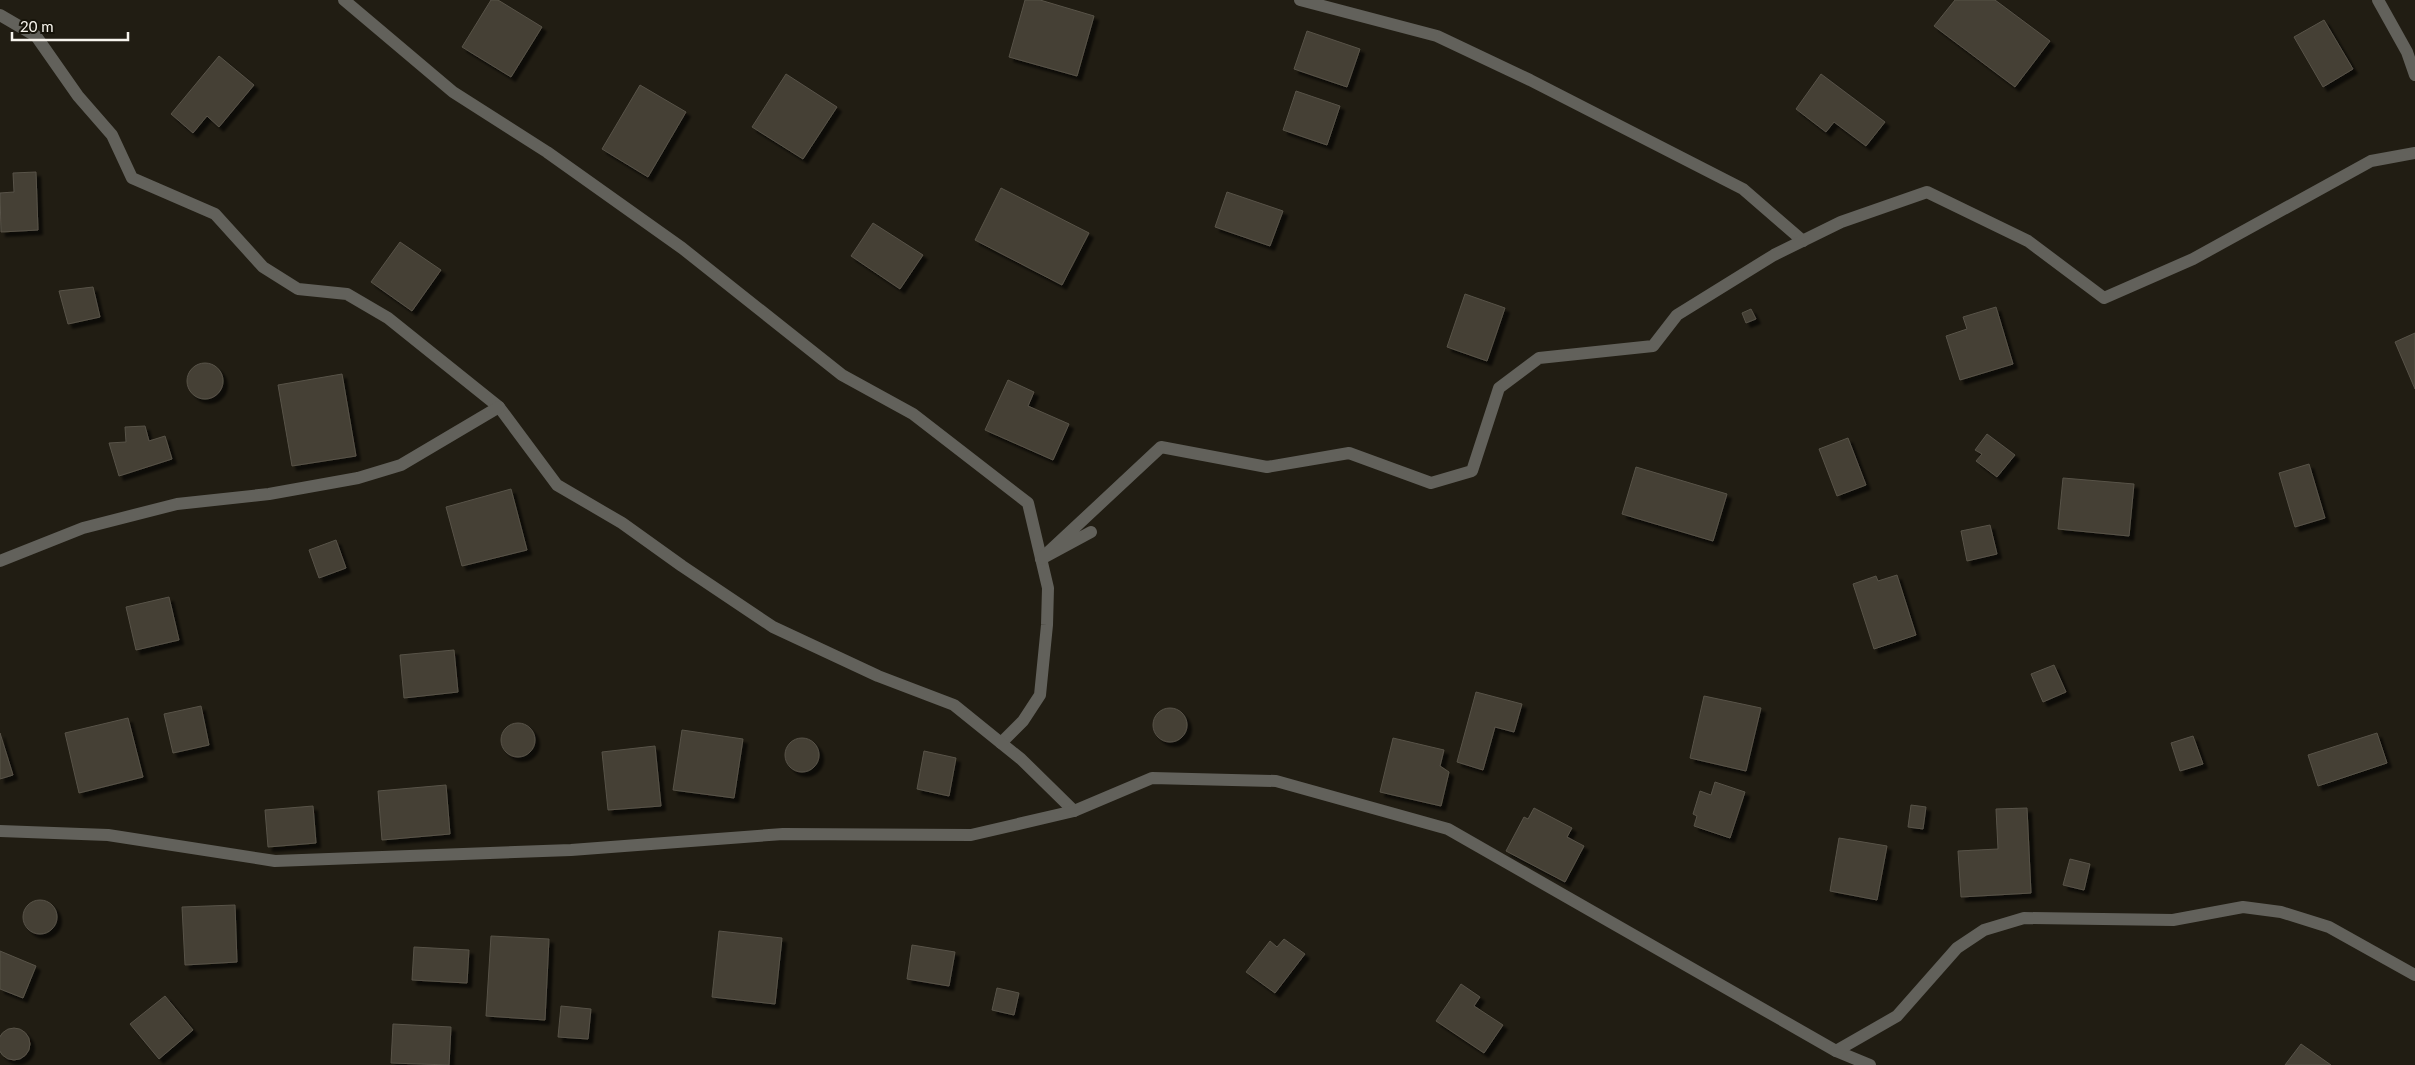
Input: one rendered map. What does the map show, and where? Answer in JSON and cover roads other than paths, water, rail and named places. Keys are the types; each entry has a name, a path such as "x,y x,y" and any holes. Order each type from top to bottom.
{"street":[{"path":"344,0 453,92 563,163 682,248 842,375 913,414 1028,503 1048,588 1047,625 1040,695 1023,721 1001,743"},
{"path":"1300,0 1438,36 1530,80 1743,189 1803,240"},
{"path":"2378,0 2407,52 2415,75"},
{"path":"0,14 36,36 78,96 112,135 132,178 215,214 264,267 298,290 347,294 388,318 500,407 557,485 622,523 773,627 878,676 954,705 1021,759 1074,811"},
{"path":"1041,559 1161,446 1267,467 1349,453 1431,483 1472,471 1499,388 1540,358 1653,346 1678,315 1774,255 1841,222 1927,192 2028,242 2104,298 2193,259 2371,161 2415,153"},
{"path":"0,561 83,528 177,504 269,494 358,478 401,465 500,407"},
{"path":"1041,559 1091,532"},
{"path":"0,831 108,834 275,861 571,850 783,834 971,835 1074,811 1152,778 1276,781 1448,829 1836,1051 1870,1065"},
{"path":"1836,1051 1897,1016 1957,948 1984,930 2024,918 2172,920 2243,907 2282,912 2329,927 2415,975"}]}
